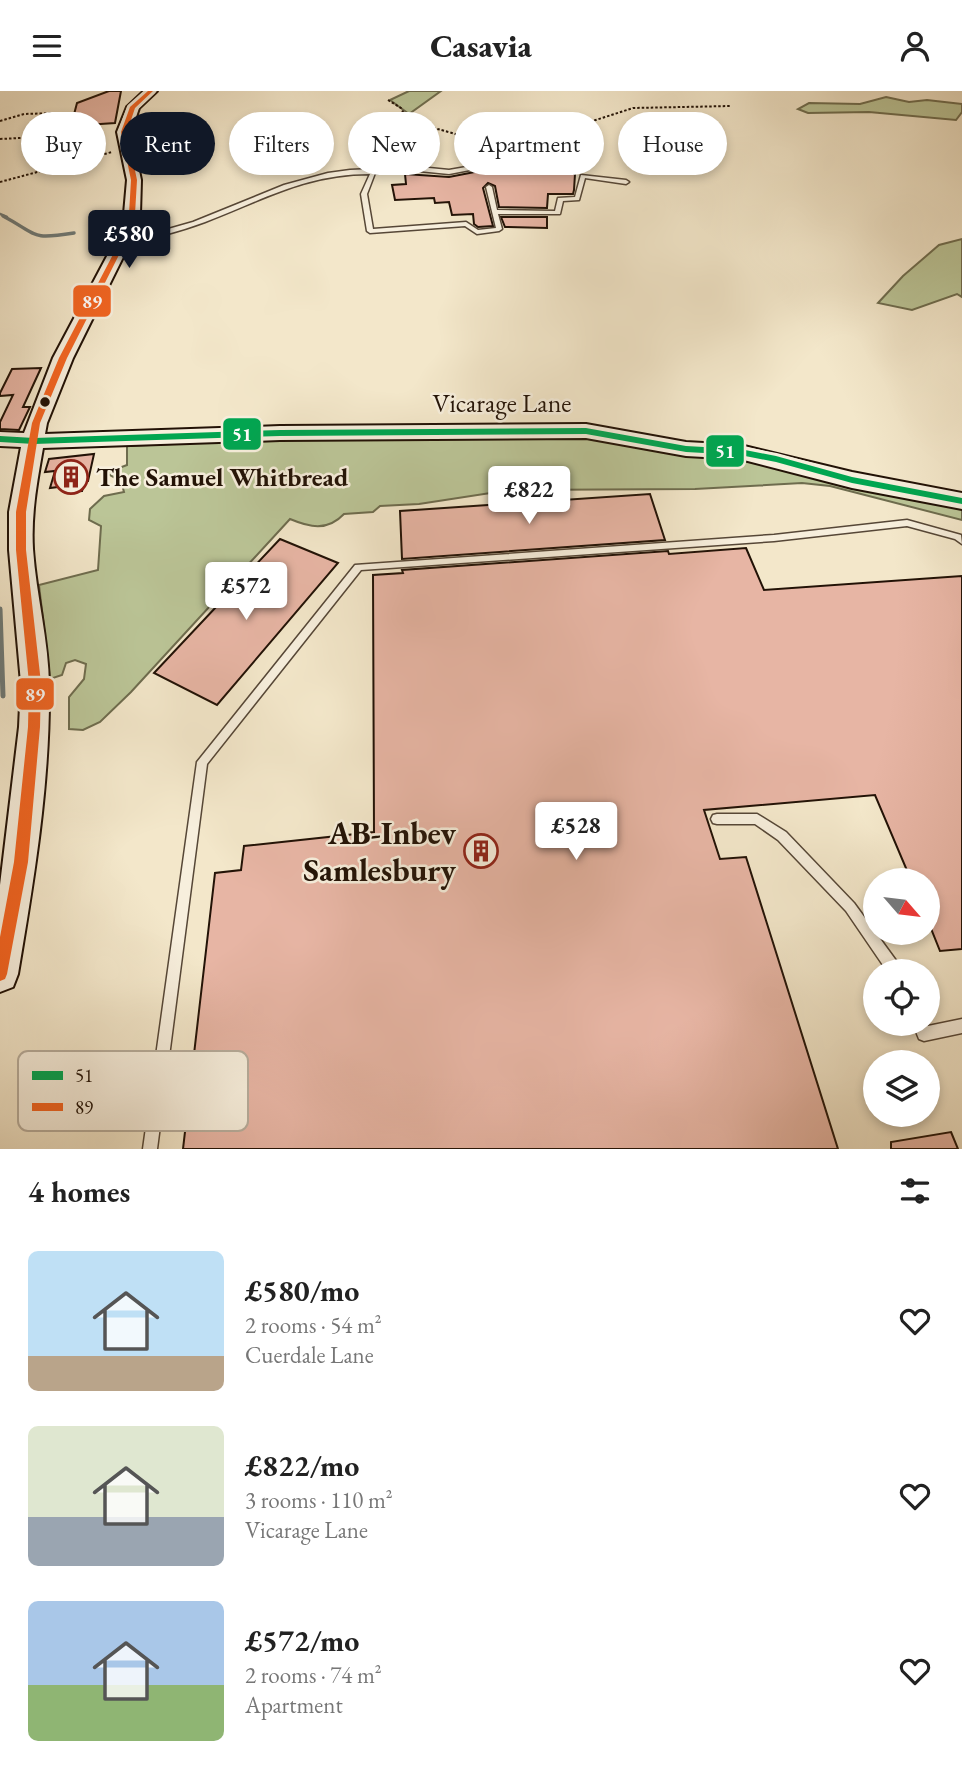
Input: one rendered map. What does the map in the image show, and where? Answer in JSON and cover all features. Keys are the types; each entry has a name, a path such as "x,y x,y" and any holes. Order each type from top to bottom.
{"main road":[{"path":"131,112 151,91"},
{"path":"0,974 21,862 34,726 35,683 21,550 21,512 36,423 63,358 122,243 132,214 133,175"},
{"path":"0,439 34,441"}],"street":[{"name":"Vicarage Lane","path":"34,441 280,433 586,431 686,449 740,452 852,480 962,501"}],"lane":[{"path":"122,243 203,221 308,178 348,170"},
{"path":"372,175 364,194 370,231 466,224 477,232 495,231 499,229 489,187"},
{"path":"495,212 558,213 560,199 577,199 583,176 626,182"},
{"path":"163,1051 202,762 358,567 774,538 907,523 958,537 962,541"},
{"path":"717,819 757,819 782,836 850,907 887,959"},
{"path":"940,1031 962,1026"},
{"path":"150,1149 152,1131"}],"path":[{"path":"388,100 401,108 404,114 432,127 454,132"},
{"path":"604,116 633,108 731,106"},
{"path":"0,121 21,115"},
{"path":"0,139 21,138"},
{"path":"0,182 120,150"}],"green space":[{"path":"409,91 441,91 412,112 406,112 390,100"},
{"path":"886,97 909,102 927,100 962,104 962,112 956,120 869,112 808,113 798,109 809,103 860,104"},
{"path":"962,239 962,297 957,294 912,310 878,303 903,276 939,245"},
{"path":"554,437 657,446 810,473 962,507 962,520 830,486 802,483 695,489 510,490 419,504 380,506 373,512 344,514 324,526 311,526 290,519 131,692 100,722 83,730 69,729 69,697 84,679 86,664 75,660 66,663 62,675 50,679 39,585 98,570 101,526 89,520 90,509 104,496 124,492 121,481 106,473 127,465 127,446 303,438"}],"building":[{"path":"109,91 121,91 115,123 106,124 106,112 75,112 77,103"},
{"path":"405,175 575,175 573,194 548,194 547,208 499,207 495,186 488,183 483,188 493,226 478,227 474,224 473,214 452,215 449,202 435,203 434,198 395,200 392,185 406,184"},
{"path":"501,217 547,217 547,228 505,227"},
{"path":"41,368 23,407 30,407 19,430 0,429 0,422 13,395 0,396 0,393 12,369"},
{"name":"The Samuel Whitbread","path":"94,454 88,481 85,481 82,491 64,492 66,486 50,488 55,471 45,472 49,459"},
{"path":"650,494 665,540 402,559 400,511"},
{"path":"280,539 338,563 217,705 154,673"},
{"name":"AB-Inbev Samlesbury","path":"746,548 764,590 962,576 962,949 940,951 938,945 940,945 940,868 906,868 875,795 704,810 720,859 746,857 838,1149 183,1149 185,1131 248,1131 248,1051 194,1051 215,873 241,870 244,846 374,832 373,575 403,573 402,570 668,551 669,554"},
{"path":"951,1132 958,1149 891,1149 891,1142"}],"waterway":[{"path":"0,214 7,217"},
{"path":"3,216 41,236 74,233"},
{"path":"0,609 3,696"}],"transit line":[{"name":"89","path":"0,974 21,862 34,727 35,683 21,550 21,512 36,423 63,358 122,243 132,214 134,180 124,132 133,107 151,91"},
{"name":"51","path":"0,439 34,441 280,433 586,431 686,449 740,452 852,480 962,501"}],"place":[{"name":"The Samuel Whitbread","path":"71,477"},
{"name":"AB-Inbev Samlesbury","path":"481,851"}]}
